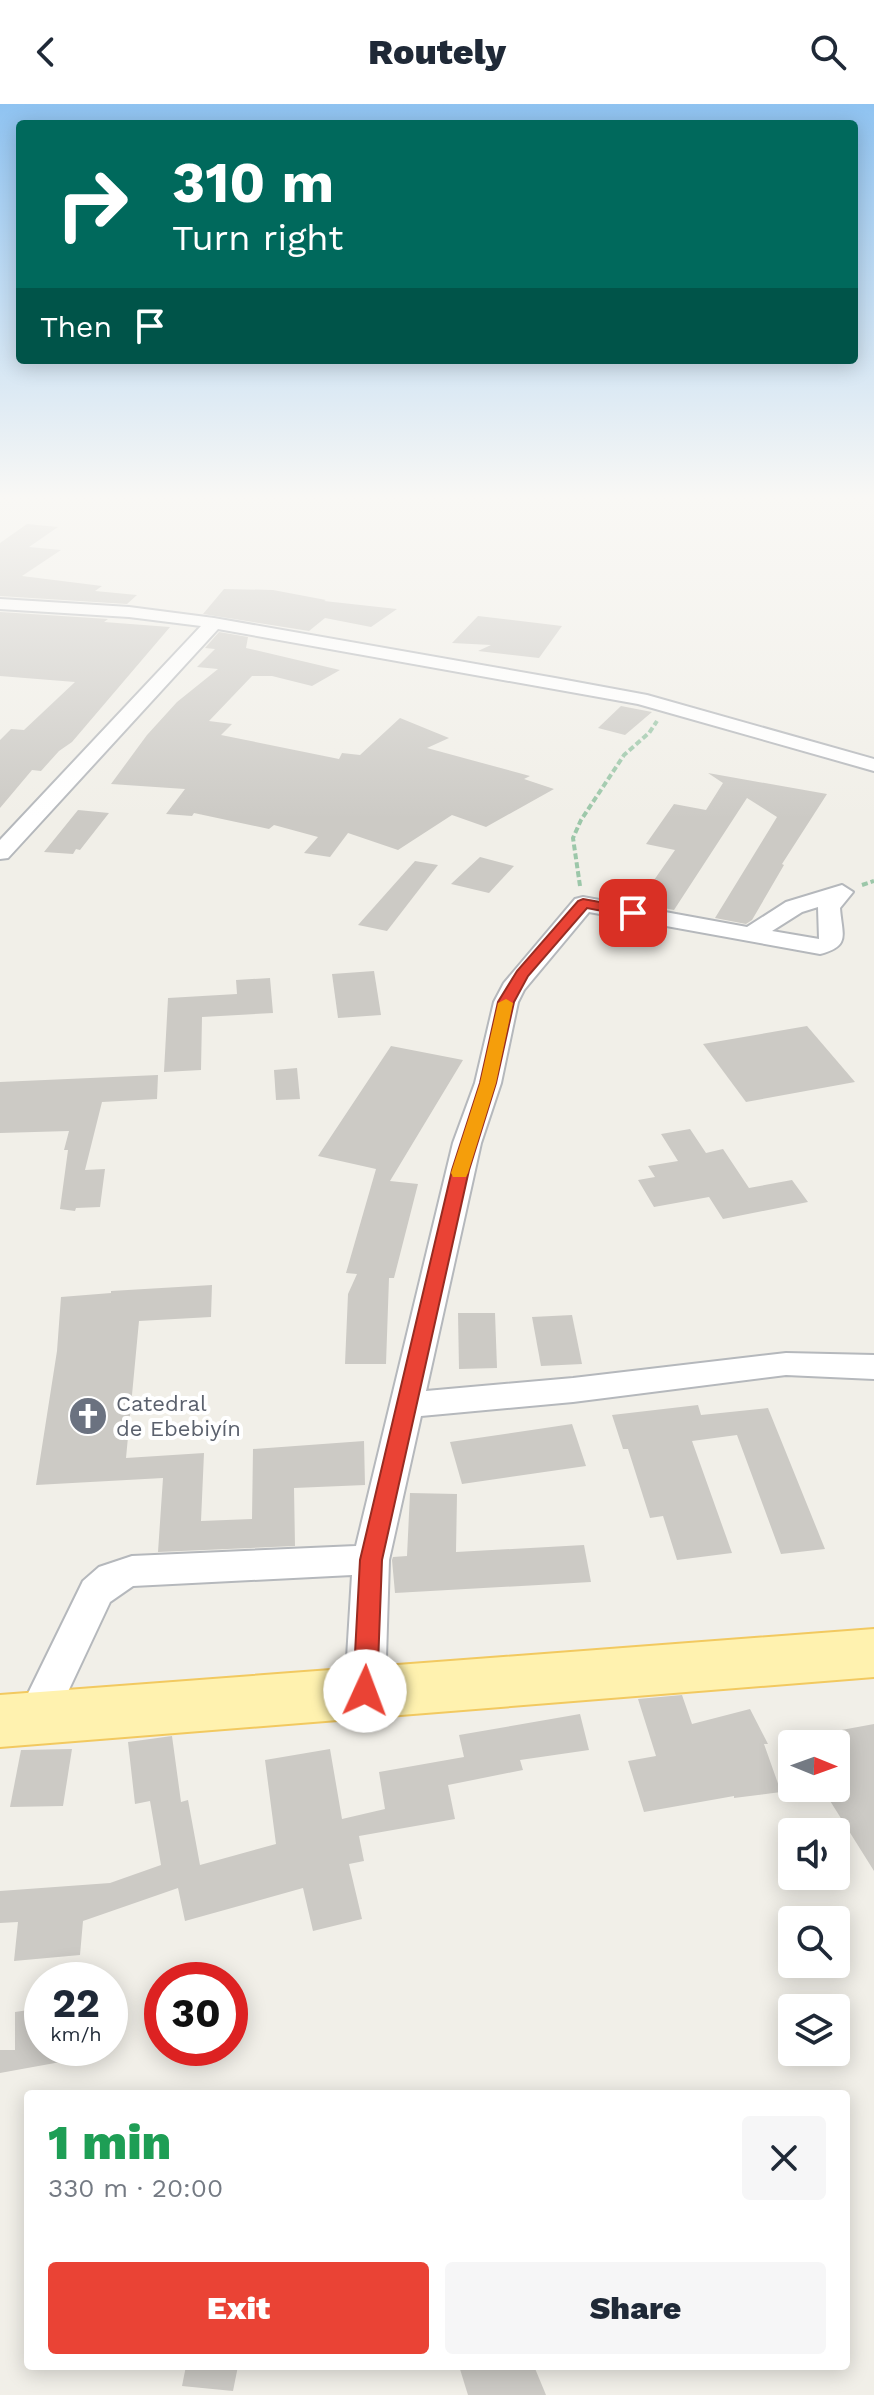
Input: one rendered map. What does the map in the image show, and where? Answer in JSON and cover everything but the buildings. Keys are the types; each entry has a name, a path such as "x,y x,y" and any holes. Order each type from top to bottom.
{"main road":[{"path":"18,1720 874,1653"}],"street":[{"path":"15,605 129,612 214,623 570,685 664,706 874,765"},
{"path":"0,853 214,623"},
{"path":"365,1691 371,1560 467,1143 488,1083 506,1002 522,974 583,904 752,934"},
{"path":"405,1405 573,1390 786,1364 874,1367"},
{"path":"18,1720 96,1592 112,1578 132,1571 371,1560"}],"path":[{"path":"583,904 573,838 588,808 628,750 649,733 664,706"}],"slow traffic":[{"path":"460,1173 488,1083 506,1003"}],"place":[{"name":"Catedral de Ebebiyín","path":"88,1416"}],"route":[{"path":"365,1691 371,1560 460,1170 488,1083 506,1002 522,974 583,904 633,913"}]}
